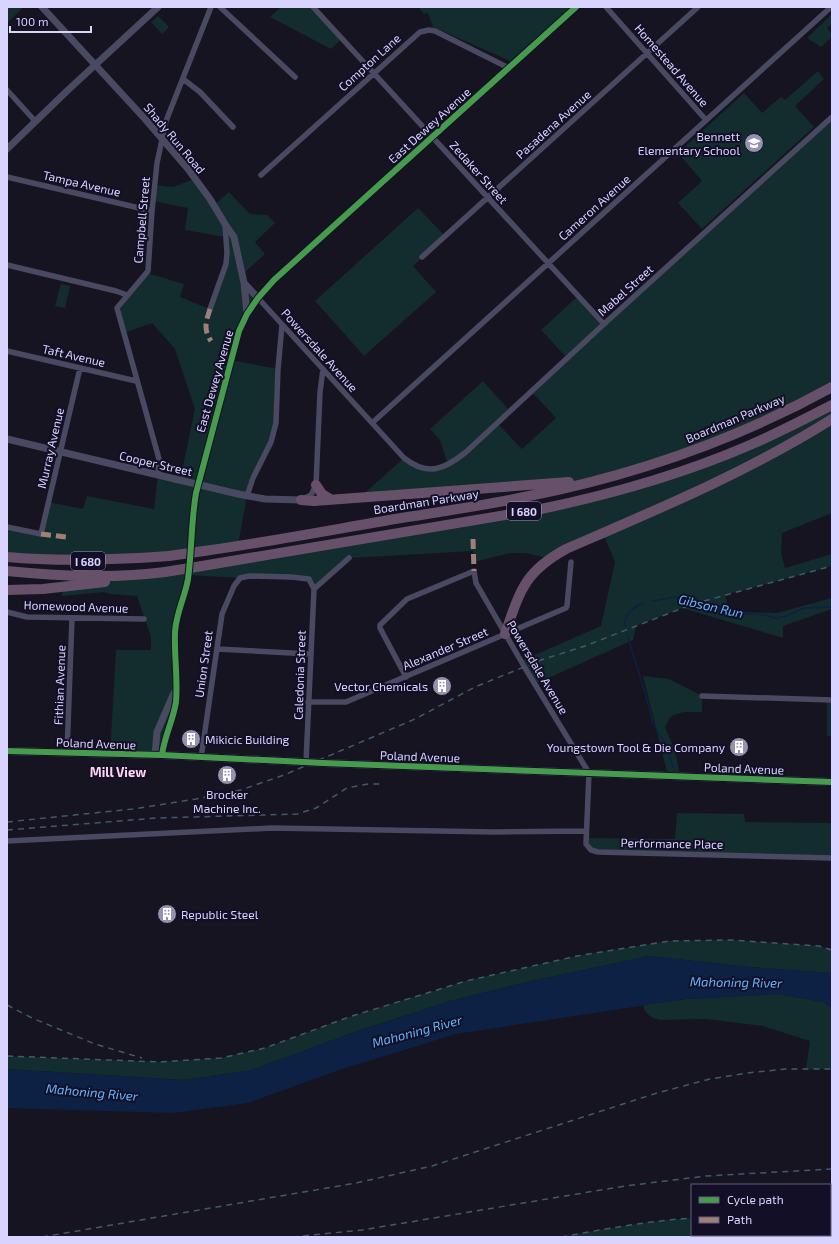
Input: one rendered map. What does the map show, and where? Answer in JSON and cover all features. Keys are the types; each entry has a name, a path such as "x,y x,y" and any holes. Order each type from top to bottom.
{"highway":[{"name":"Boardman Parkway","path":"7,557 46,560 96,561 169,556 524,497 610,476 674,458 728,437 784,412 832,387"},
{"name":"I 680","path":"7,571 102,577 165,572 541,509 595,497 662,478 726,455 783,430 832,405"},
{"path":"505,634 517,600 527,582 541,565 553,557 566,549 699,491 792,443 832,419"},
{"path":"301,500 314,501 570,482 610,476"},
{"path":"316,485 322,494 330,499"},
{"path":"7,590 43,589 98,583 154,573"}],"main road":[{"name":"Poland Avenue","path":"7,751 159,755 201,758 832,782"}],"street":[{"name":"Shady Run Road","path":"42,7 95,64 188,169 210,199 225,224 227,253 226,264 210,309"},
{"path":"7,149 95,64 158,7"},
{"name":"Campbell Street","path":"158,475 159,459 136,381 117,308 148,271 157,163 166,121 211,7"},
{"path":"220,7 295,77"},
{"name":"Zedaker Street","path":"313,7 604,324"},
{"name":"East Dewey Avenue","path":"159,755 175,708 175,631 179,609 188,578 193,512 196,493 235,342 247,314 258,298 274,280 576,7"},
{"name":"Homestead Avenue","path":"606,7 706,120"},
{"name":"Pasadena Avenue","path":"422,257 698,7"},
{"name":"Cameron Avenue","path":"372,423 831,7"},
{"name":"Compton Lane","path":"261,175 420,32 429,30 434,31 509,68"},
{"path":"183,79 200,92 233,127"},
{"path":"7,90 35,121"},
{"name":"Mabel Street","path":"429,469 437,469 448,465 466,452 604,324 832,117"},
{"name":"Tampa Avenue","path":"7,177 152,211"},
{"name":"Powersdale Avenue","path":"225,224 234,237 244,282 404,458 414,465 429,469"},
{"path":"7,265 116,291 127,295"},
{"path":"244,282 247,314"},
{"path":"247,496 253,478 271,442 276,423 278,369 282,325"},
{"name":"Taft Avenue","path":"7,351 136,381"},
{"name":"Murray Avenue","path":"7,527 41,534 80,368"},
{"path":"301,500 311,495 316,485 320,392 323,369"},
{"name":"Cooper Street","path":"7,439 247,496 265,499 301,500"},
{"path":"314,589 349,558"},
{"name":"Alexander Street","path":"308,702 346,702 567,608 571,562"},
{"name":"Powersdale Avenue","path":"406,677 380,628 380,624 407,599 474,571 476,583 505,634 589,773"},
{"name":"Union Street","path":"201,758 223,611 234,586 240,578 249,576 306,578 311,581 314,589"},
{"name":"Caledonia Street","path":"306,762 314,589"},
{"name":"Homewood Avenue","path":"7,612 27,617 144,618"},
{"name":"Fithian Avenue","path":"67,753 72,618"},
{"path":"217,649 310,654"},
{"path":"159,755 157,732 176,689"},
{"path":"702,696 832,700"},
{"name":"Performance Place","path":"589,773 586,844 587,847 594,851 832,858"},
{"path":"7,841 272,828 494,832 586,831"}],"green space":[{"path":"7,7 24,7 7,23"},
{"path":"281,7 313,7 342,39 331,49 270,17"},
{"path":"418,7 576,7 512,62 433,27 428,13 424,14"},
{"path":"832,14 832,24 827,28 832,34 832,37 821,47 807,38"},
{"path":"158,16 169,27 162,34 151,22"},
{"path":"818,71 824,79 795,106 814,127 702,229 678,203 702,181 678,153 744,93 762,113 781,97 785,100"},
{"path":"832,117 832,387 674,458 570,482 360,497 404,458 422,468 448,465 440,440 430,429 483,381 510,411 497,423 522,449 556,418 531,391 567,358 541,330 578,296 604,324"},
{"path":"194,179 214,205 229,192 250,214 267,215 275,223 255,242 265,254 242,275 258,298 247,314 231,360 278,369 276,423 247,496 238,545 169,556 7,557 7,527 41,534 48,502 83,509 87,496 154,509 158,475 180,480 195,409 175,349 152,323 124,333 118,312 147,273 184,284 180,297 210,309 223,275 225,237 185,230 188,208 153,201 155,185 173,187"},
{"path":"418,208 445,236 413,266 436,292 364,356 315,301"},
{"path":"61,284 70,286 65,308 55,306"},
{"path":"832,405 832,513 782,533 781,553 785,568 832,554 832,566 725,595 728,607 741,612 777,613 832,598 832,609 783,626 783,638 682,608 636,626 633,640 535,684 521,661 601,626 615,562 603,533 550,559 526,553 510,553 474,562 473,551 349,558 314,589 309,579 240,578 188,575 179,609 176,689 162,755 110,754 116,650 151,650 151,637 137,596 110,594 104,592 62,596 62,587 98,583 564,504 662,478"},
{"path":"643,676 669,679 702,696 702,712 684,712 671,716 665,727 673,745 679,769 679,776 668,776"},
{"path":"827,700 832,700 832,736 827,736"},
{"path":"677,813 744,814 745,822 832,823 832,858 591,850 586,838 675,839"},
{"path":"730,940 819,946 832,950 832,973 750,967 649,956 523,983 450,1001 352,1033 252,1070 184,1080 7,1069 7,1056 160,1062 221,1058 265,1048 349,1017 466,981 577,956 669,941"},
{"path":"777,994 824,1002 832,1008 832,1069 806,1069 810,1041 763,1026 706,1019 660,1020 651,1017 645,1011 643,1005 686,999"},
{"path":"691,1218 691,1236 749,1236 561,1237 610,1228"}],"water":[{"name":"Mahoning River","path":"649,956 750,967 832,973 832,1008 824,1002 777,994 686,999 456,1034 339,1070 248,1103 172,1113 7,1108 7,1069 184,1080 252,1070 352,1033 450,1001 523,983"}],"waterway":[{"name":"Gibson Run","path":"652,601 683,597 709,605 717,605 726,611 734,613 763,615 776,618 787,616 804,608 832,607"},
{"name":"Gibson Run","path":"625,626 626,618 630,611 645,603"},
{"name":"Gibson Run","path":"627,634 653,723 666,744 673,767"}],"railway":[{"path":"7,822 133,809 241,790 284,775 415,719 475,687 541,660 585,646 693,604 832,566"},
{"path":"7,830 157,818 297,814 316,808 347,788 368,784 380,784"},
{"path":"7,1056 160,1062 221,1058 265,1048 349,1017 466,981 577,956 669,941 730,940 819,946 832,950"},
{"path":"7,1005 32,1018 95,1044 142,1058"},
{"path":"42,1237 356,1183 432,1166 657,1093 710,1079 786,1069 832,1069"},
{"path":"292,1237 362,1230 625,1186 706,1176 832,1169"},
{"path":"561,1237 643,1223 691,1218"}],"marked path":[{"path":"210,309 206,322 206,329 208,337 211,341"},
{"path":"41,534 66,537"},
{"path":"473,539 474,571"}],"cycle path":[{"path":"162,755 176,702 177,685 175,632 177,618 188,579 196,493 239,331 247,314 258,298 274,280 576,7"},
{"path":"7,751 162,755 323,763 832,782"}],"place":[{"name":"Bennett Elementary School","path":"754,143"},
{"name":"Vector Chemicals","path":"442,686"},
{"name":"Mikicic Building","path":"191,739"},
{"name":"Youngstown Tool & Die Company","path":"739,747"},
{"name":"Brocker Machine Inc.","path":"227,775"},
{"name":"Republic Steel","path":"167,914"}],"district":[{"name":"Mill View","path":"118,772"}]}
